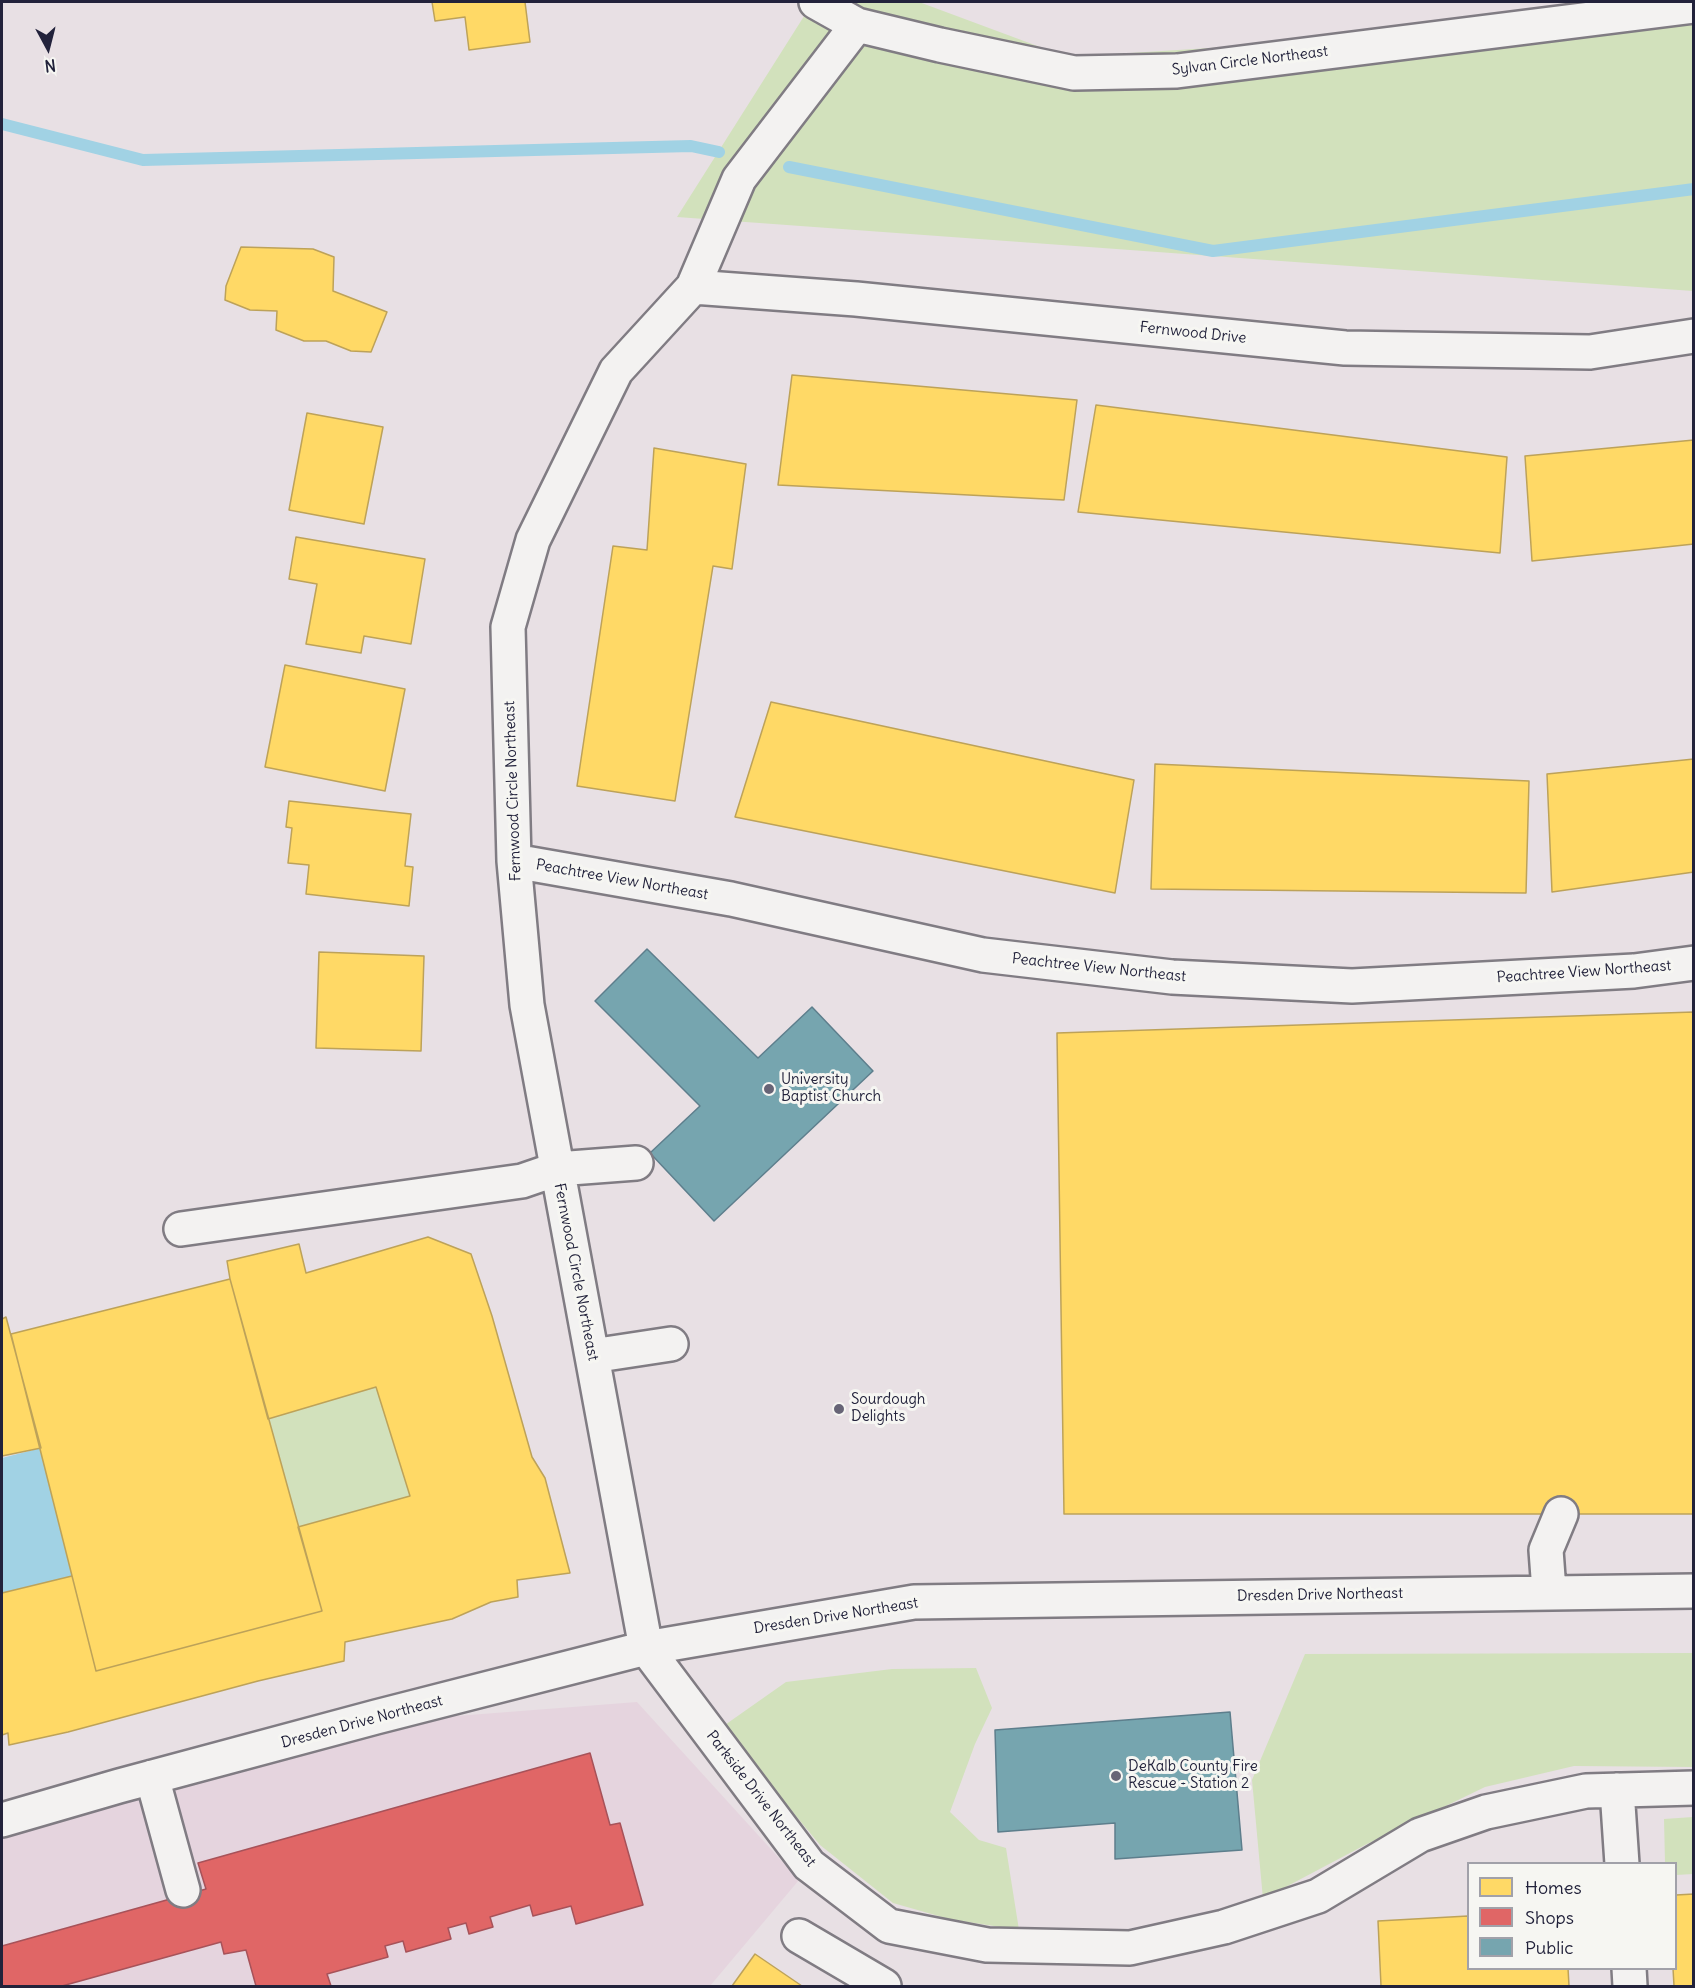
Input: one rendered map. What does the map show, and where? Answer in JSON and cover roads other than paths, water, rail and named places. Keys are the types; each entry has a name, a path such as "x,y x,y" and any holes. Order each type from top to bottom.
{"street":[{"name":"Sylvan Circle Northeast","path":"816,2 857,25 1074,73 1177,71 1694,6"},
{"name":"Fernwood Circle Northeast","path":"646,1648 527,1005 514,861 508,627 533,540 616,370 693,287 740,179 857,25"},
{"name":"Fernwood Drive","path":"693,287 868,300 1345,348 1590,352 1694,336"},
{"name":"Peachtree View Northeast","path":"514,861 731,899 983,955 1172,977 1352,986 1634,971 1694,963"},
{"path":"181,1229 522,1181 557,1169 636,1162"},
{"path":"592,1356 671,1344"},
{"path":"1549,1591 1546,1550 1561,1514"},
{"name":"Dresden Drive Northeast","path":"2,1820 376,1717 646,1648 914,1602 1549,1591 1694,1591"},
{"name":"Parkside Drive Northeast","path":"646,1648 809,1865 889,1926 987,1945 1130,1948 1224,1927 1318,1896 1420,1834 1486,1812 1586,1791 1694,1788"},
{"path":"152,1777 183,1890"},
{"path":"1617,1790 1622,1862"},
{"path":"800,1936 884,1986"},
{"path":"1629,1970 1630,1986"}],"water":[{"path":"41,1448 72,1576 2,1593 2,1458"}],"waterway":[{"path":"2,124 143,160 691,146 719,152"},
{"path":"789,167 1213,251 1694,189"}],"place":[{"name":"University Baptist Church","path":"769,1089"},
{"name":"Sourdough Delights","path":"839,1409"},
{"name":"DeKalb County Fire Rescue - Station 2","path":"1116,1776"}]}
